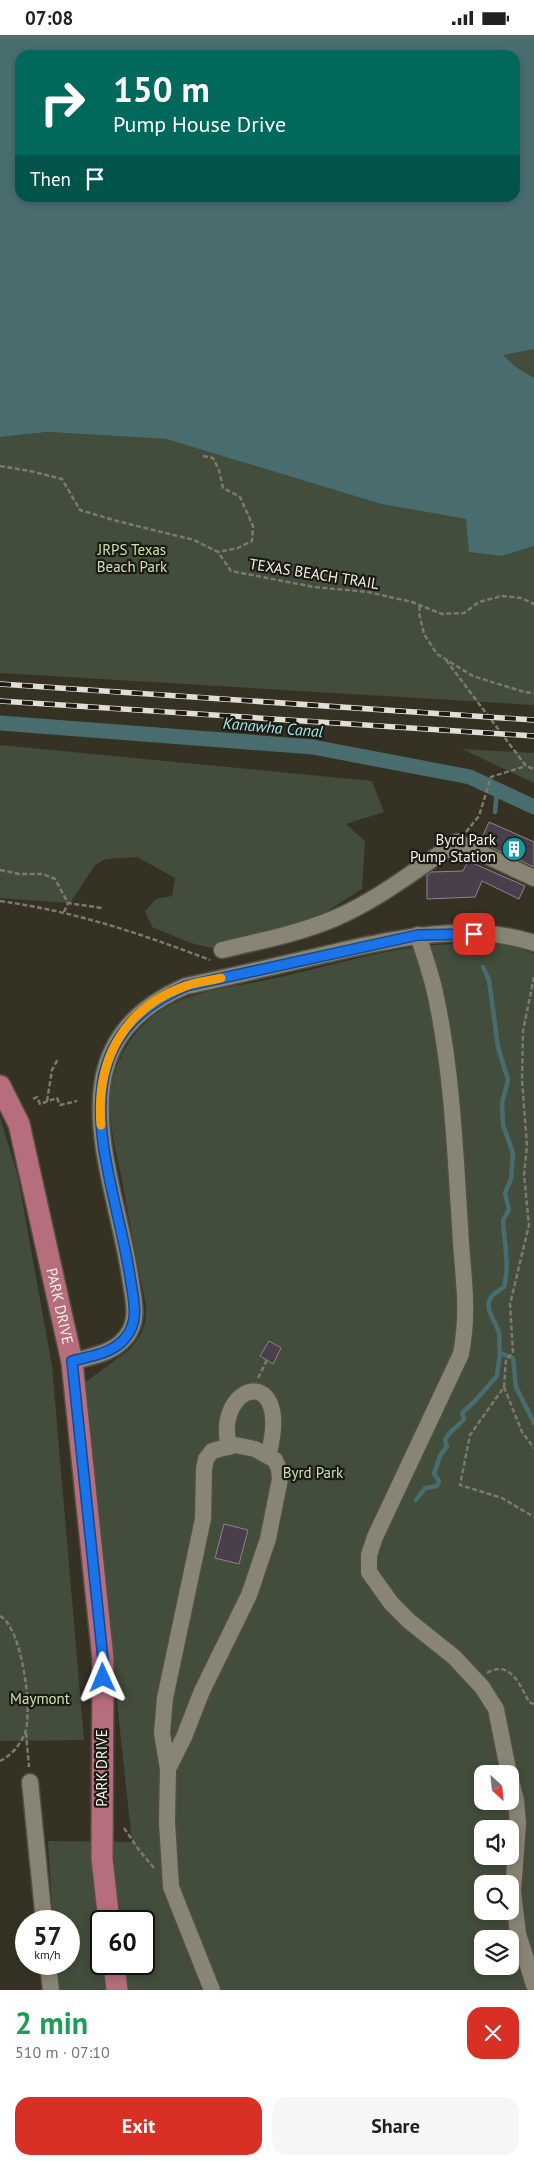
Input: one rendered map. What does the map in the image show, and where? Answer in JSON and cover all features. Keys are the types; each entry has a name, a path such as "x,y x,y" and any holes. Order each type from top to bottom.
{"main road":[{"name":"PARK DRIVE","path":"0,1086 19,1124 72,1361 103,1659 102,1859 108,1910"},
{"path":"115,1975 117,1990"}],"street":[{"path":"219,957 332,919 373,899 458,842 534,878"},
{"path":"72,1361 104,1353 117,1347 133,1327 135,1313 129,1266 105,1150 99,1103 106,1063 122,1033 153,1003 186,986 418,935 488,934 520,938 534,943"},
{"path":"418,935 436,995 453,1109 461,1244 466,1286 466,1326 461,1354 375,1537 368,1565 376,1583 391,1603 409,1621 454,1657 482,1687 496,1709 508,1765"},
{"path":"228,1447 226,1436 229,1416 238,1399 247,1391 257,1390 264,1395 272,1411 273,1432 268,1456"},
{"path":"168,1769 184,1737 202,1691 249,1595 268,1539 280,1479 279,1469 275,1460 255,1449 235,1445 212,1451 206,1459 203,1519 165,1698 162,1733 168,1769 167,1822 171,1885 212,1990"},
{"path":"30,1782 43,1910"},
{"path":"517,1810 518,1824 513,1891 518,1934 534,1985"},
{"path":"49,1975 51,1990"}],"path":[{"path":"203,456 213,459 219,470 223,488 240,497 253,526 252,541 238,548 218,552"},
{"name":"TEXAS BEACH TRAIL","path":"0,466 62,479 80,510 194,540 218,552 230,571 314,587 368,592 420,605 442,614 464,613 479,602 502,596 521,598 534,604"},
{"path":"420,605 419,613 424,634 438,654 473,676 524,692 534,693"},
{"path":"444,658 526,766 534,769"},
{"path":"458,842 479,816 491,777 526,766"},
{"path":"0,870 19,874 43,874 55,879 68,903"},
{"path":"0,901 64,912 219,957"},
{"path":"64,912 68,903"},
{"path":"68,903 102,908"},
{"path":"534,977 523,1031 522,1080 527,1146 524,1175 529,1225 510,1304 513,1353 506,1359 504,1387 522,1432 534,1448"},
{"path":"47,1101 52,1069 58,1059"},
{"path":"33,1099 37,1097 40,1103 57,1098 60,1105 77,1101"},
{"path":"252,1391 267,1360"},
{"path":"504,1387 470,1435 460,1485 502,1498 534,1517"},
{"path":"0,1616 8,1622 14,1632 21,1657 26,1703 25,1731 30,1782"},
{"path":"491,1670 501,1668 509,1671 518,1680 529,1702 534,1704"},
{"path":"0,1761 13,1753 25,1731"},
{"path":"124,1827 139,1850 171,1885"}],"green space":[{"path":"534,349 534,378 516,367 503,355"},
{"name":"JRPS Texas Beach Park","path":"48,432 166,439 381,504 466,519 502,556 534,546 534,705 0,673 0,437"},
{"path":"0,745 372,781 384,812 346,824 365,841 362,889 324,913 281,929 243,935 216,949 191,943 152,927 145,911 156,899 172,896 175,878 137,857 106,859 95,865 70,903 0,898"},
{"path":"462,749 534,753 534,783"},
{"name":"Byrd Park","path":"508,944 534,954 534,1990 58,1990 57,1975 80,1975 80,1910 52,1910 48,1841 132,1842 83,1384 130,1349 140,1336 145,1323 146,1306 110,1118 113,1080 120,1058 140,1028 158,1012 190,996 365,956 425,946"},
{"name":"Maymont","path":"0,1117 18,1177 52,1366 84,1740 0,1741"}],"water":[{"path":"0,35 534,35 534,349 503,355 516,367 534,378 534,546 502,556 469,552 466,519 381,504 166,439 48,432 0,437"}],"building":[{"name":"Byrd Park Pump Station","path":"489,822 534,842 534,867 480,842"},
{"path":"468,861 525,886 519,899 482,881 475,897 427,899 427,875 431,872 463,871"},
{"path":"269,1341 281,1348 273,1364 260,1356"},
{"path":"224,1524 248,1530 239,1564 215,1558"}],"waterway":[{"name":"Kanawha Canal","path":"0,723 313,747 470,777 534,807"},
{"path":"495,812 497,790"},
{"path":"483,967 489,980 498,1047 508,1080 502,1103 503,1125 513,1153 511,1179 505,1193 509,1210 503,1220 507,1262 506,1278 504,1287 489,1300 489,1310 498,1329 500,1353 513,1358 516,1387 534,1423"},
{"path":"416,1500 425,1488 437,1486 439,1481 434,1474 440,1456 447,1446 445,1440 464,1419 462,1413 497,1376 500,1353"}],"railway":[{"path":"0,684 534,720"},
{"path":"0,701 534,736"}],"slow traffic":[{"path":"101,1125 99,1103 106,1063 122,1033 142,1011 167,994 186,986 221,978"}],"place":[{"name":"Byrd Park Pump Station","path":"514,849"}],"route":[{"path":"103,1678 103,1659 72,1361 104,1353 117,1347 133,1327 135,1313 129,1266 105,1150 99,1103 106,1063 113,1047 122,1033 142,1011 167,994 186,986 418,935 474,934"}]}
